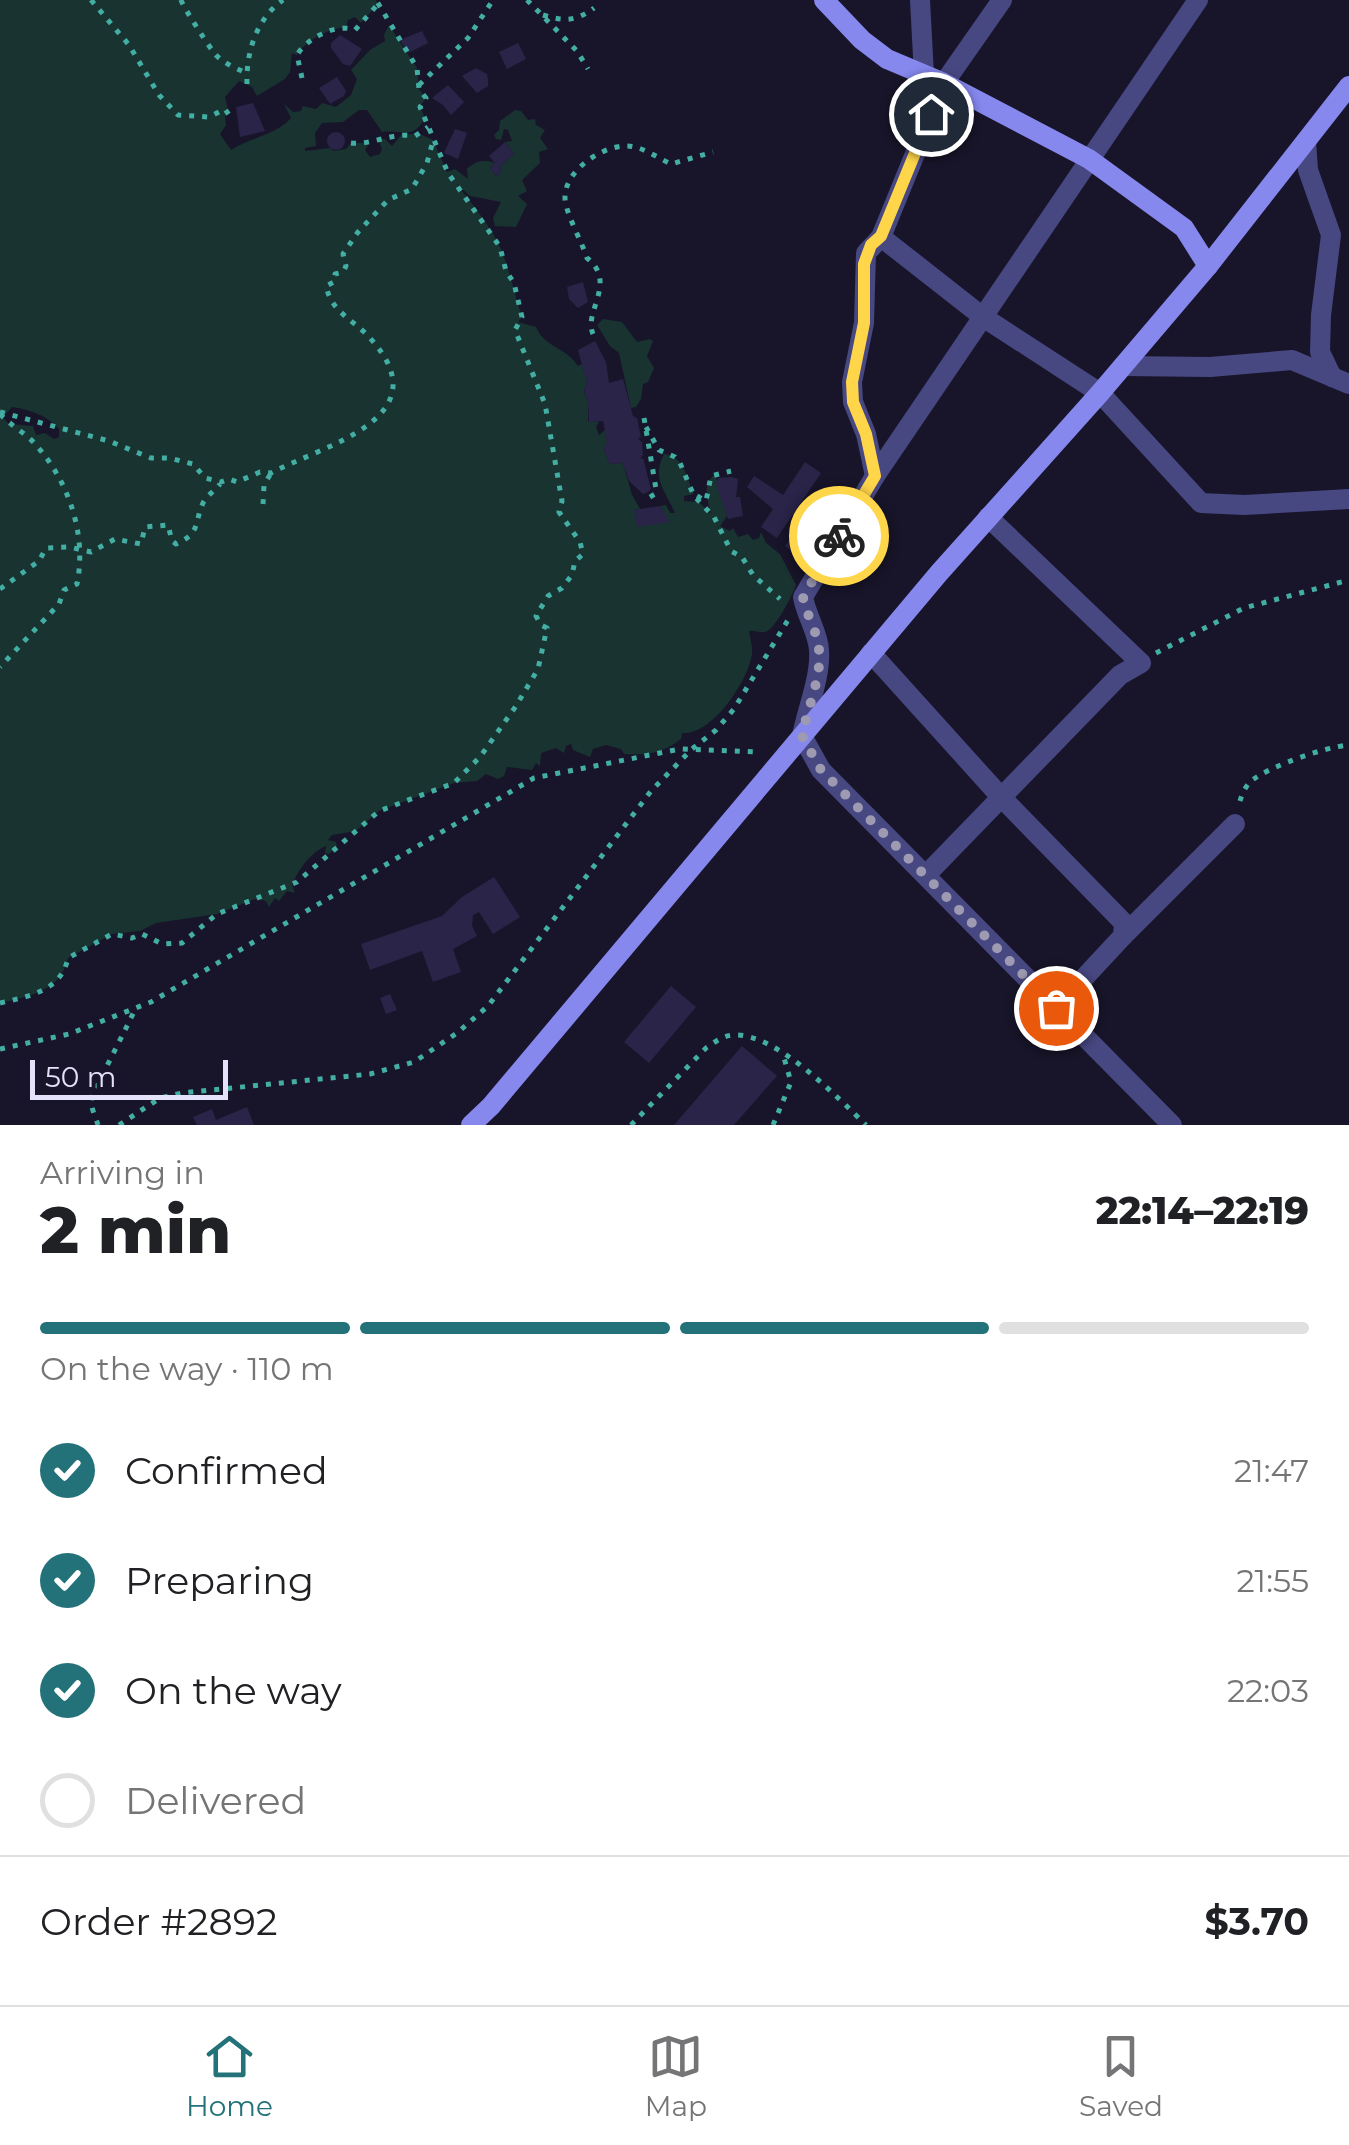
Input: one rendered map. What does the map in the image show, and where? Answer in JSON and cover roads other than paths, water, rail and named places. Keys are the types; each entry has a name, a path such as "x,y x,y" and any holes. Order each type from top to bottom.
{"street":[{"path":"824,0 862,40 888,59 1088,159 1184,228 1208,266"},
{"path":"920,0 934,79"},
{"path":"875,476 866,434 853,402 852,382 864,323 864,264 871,245 881,236 934,79 1002,0"},
{"path":"1172,1125 821,770 802,736 820,665 819,644 803,597 875,476 1198,0"},
{"path":"471,1125 492,1106 988,517 1124,366 1349,86"},
{"path":"1306,140 1308,170 1331,235 1320,352 1341,380"},
{"path":"881,236 984,316 1100,392 1201,503 1349,499"},
{"path":"1124,366 1210,367 1292,360 1341,380"},
{"path":"926,874 1120,674 1142,663 988,517"},
{"path":"871,653 1001,796 1129,926"},
{"path":"1056,1008 1129,926 1235,824"}]}
